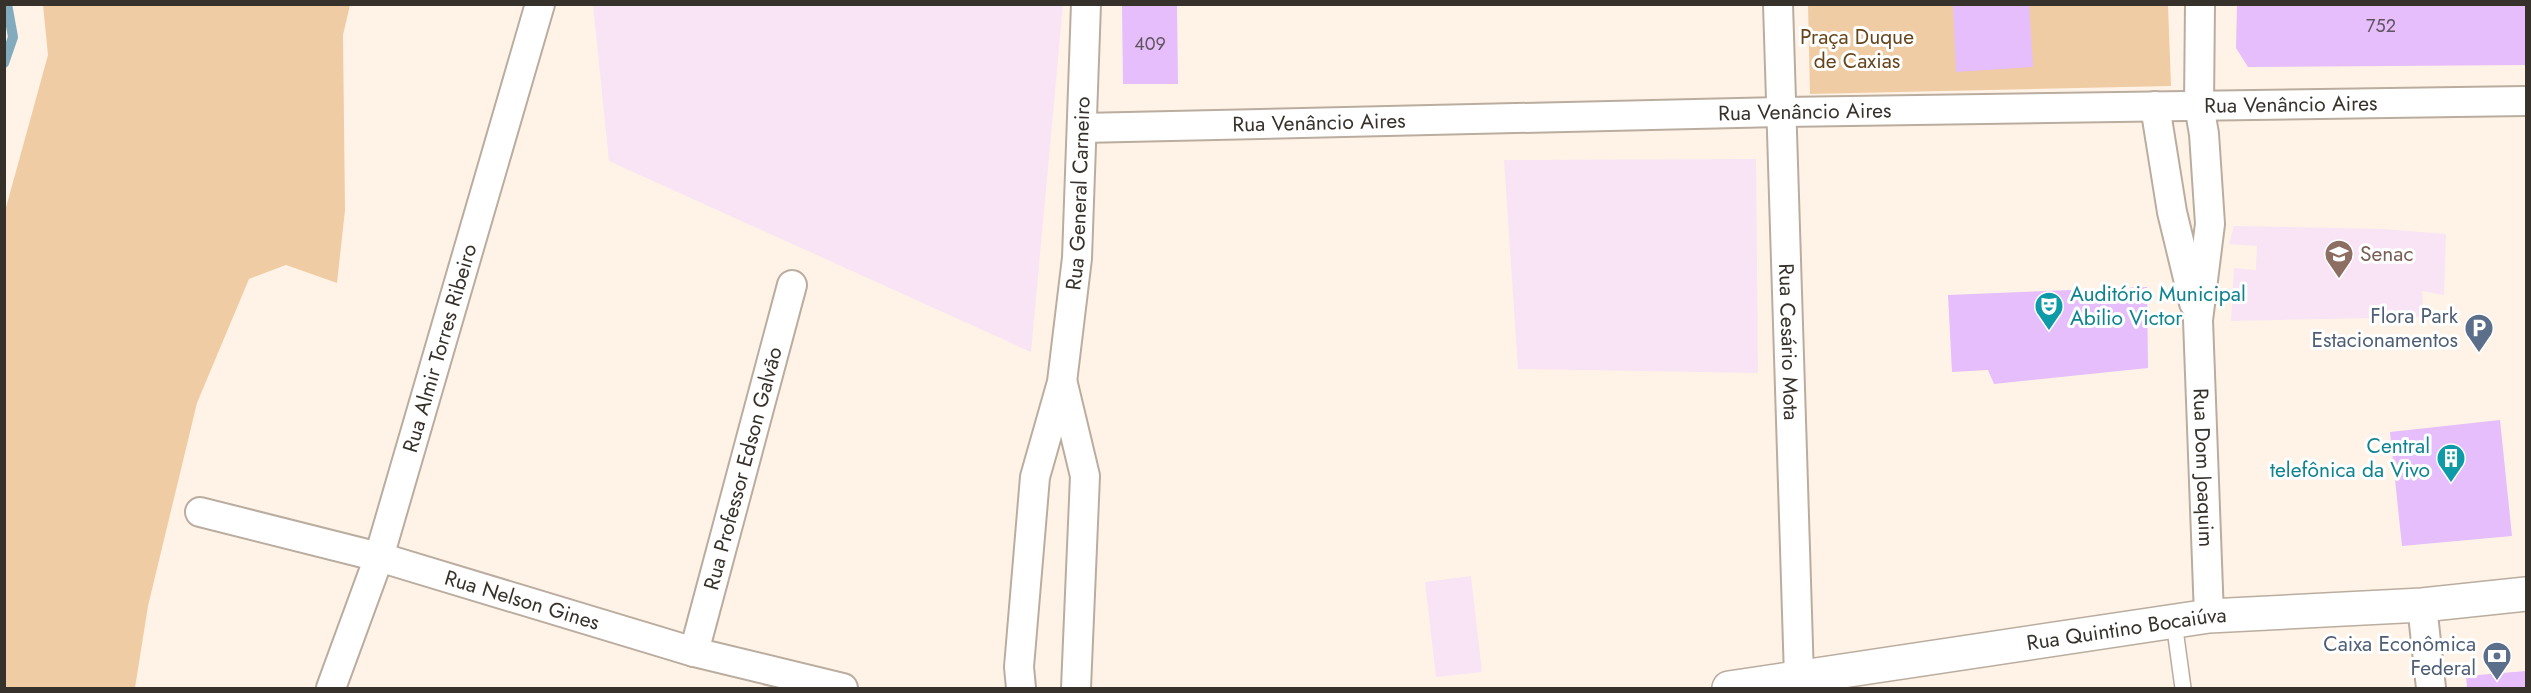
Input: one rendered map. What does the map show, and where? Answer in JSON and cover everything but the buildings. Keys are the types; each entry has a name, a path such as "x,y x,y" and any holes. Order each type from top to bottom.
{"main road":[{"name":"Rua Quintino Bocaiúva","path":"1729,688 2210,616 2422,605 2526,594"}],"street":[{"name":"Rua Almir Torres Ribeiro","path":"331,688 379,557 540,4"},
{"name":"Rua General Carneiro","path":"1021,688 1019,667 1035,477 1062,382 1077,258 1086,4"},
{"name":"Rua Cesário Mota","path":"1778,4 1799,677"},
{"name":"Rua Dom Joaquim","path":"2200,4 2199,105 2204,134 2210,224 2198,320 2210,616"},
{"name":"Rua Venâncio Aires","path":"1082,129 1783,112 2526,101"},
{"name":"Rua Dom Joaquim","path":"2155,106 2172,212 2198,320"},
{"name":"Rua Professor Edson Galvão","path":"694,652 792,285"},
{"name":"Rua General Carneiro","path":"1062,382 1085,476 1076,688"},
{"name":"Rua Nelson Gines","path":"200,512 379,557 694,652 843,688"},
{"path":"2422,605 2431,688"}],"lane":[{"path":"2174,622 2183,688"}],"shaded area":[{"path":"593,5 1063,5 1031,352 609,161"},
{"path":"1756,159 1758,373 1518,369 1504,160"},
{"name":"Senac","path":"2234,226 2383,229 2446,234 2444,295 2422,291 2424,317 2231,321 2234,268 2256,270 2257,246 2229,244"},
{"path":"1471,576 1482,672 1436,677 1425,582"}],"green space":[{"path":"43,5 350,5 343,35 345,210 337,283 286,265 249,279 197,403 148,606 135,688 5,688 5,211 48,55"},
{"name":"Praça Duque de Caxias","path":"1808,5 2168,5 2171,86 1810,94"}],"waterway":[{"path":"4,63 13,37 7,4"}],"place":[{"name":"Senac","path":"2339,280"},
{"name":"Auditório Municipal Abilio Victor","path":"2049,332"},
{"name":"Flora Park Estacionamentos","path":"2479,354"},
{"name":"Central telefônica da Vivo","path":"2451,484"},
{"name":"Caixa Econômica Federal","path":"2497,682"}]}
